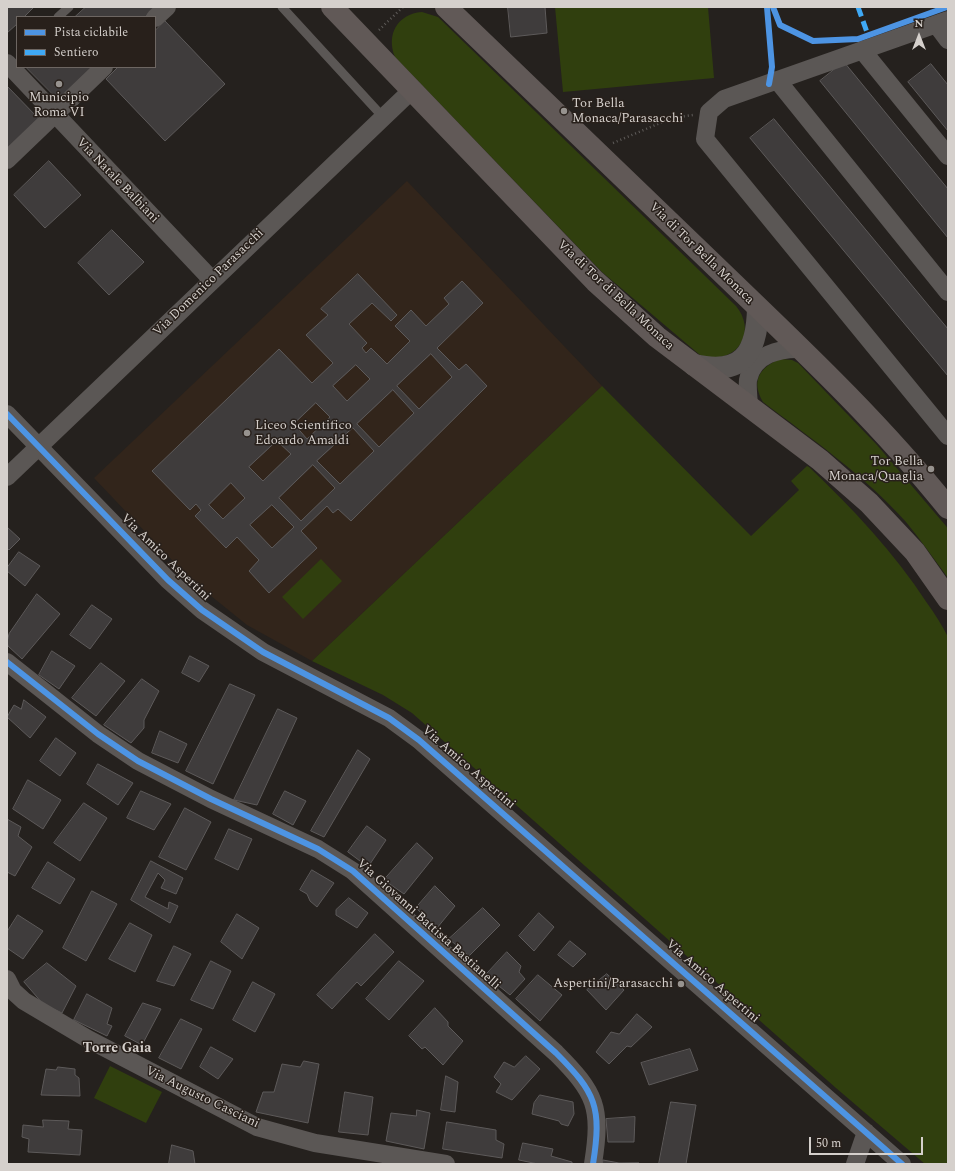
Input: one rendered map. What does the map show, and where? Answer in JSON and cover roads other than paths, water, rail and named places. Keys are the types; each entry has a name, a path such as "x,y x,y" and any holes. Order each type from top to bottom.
{"main road":[{"name":"Via di Tor di Bella Monaca","path":"332,7 595,281 657,337 749,408 820,460 869,503 915,552 948,599"},
{"name":"Via di Tor Bella Monaca","path":"446,7 594,152 802,349 866,415 948,508"},
{"path":"694,365 722,369 730,367 741,360 750,350 755,338 758,308"}],"street":[{"path":"156,17 167,7"},
{"path":"948,40 942,22 724,99 709,112 705,139 948,436"},
{"path":"862,50 948,156"},
{"name":"Via Natale Balbiani","path":"17,68 55,115 212,280"},
{"path":"7,160 103,68"},
{"path":"777,80 948,292"},
{"name":"Via Domenico Parasacchi","path":"7,477 412,90"},
{"path":"749,408 748,382 752,368 757,362 776,350 802,349"},
{"name":"Via Amico Aspertini","path":"7,414 189,599 228,630 263,652 389,718 419,740 902,1164"},
{"name":"Via Giovanni Battista Bastianelli","path":"7,662 98,734 138,761 200,793 318,849 353,871 556,1053 581,1078 592,1099 597,1117 593,1164"},
{"name":"Via Augusto Casciani","path":"7,978 13,991 24,1001 88,1039 257,1127 315,1143 446,1164"},
{"path":"855,1164 866,1132"}],"lane":[{"path":"59,16 69,7"},
{"path":"282,7 383,117"}],"place":[{"name":"Municipio Roma VI","path":"59,84"},
{"name":"Tor Bella Monaca/Parasacchi","path":"564,111"},
{"name":"Liceo Scientifico Edoardo Amaldi","path":"247,433"},
{"name":"Tor Bella Monaca/Quaglia","path":"931,469"},
{"name":"Aspertini/Parasacchi","path":"681,984"}],"district":[{"name":"Torre Gaia","path":"117,1049"}]}
